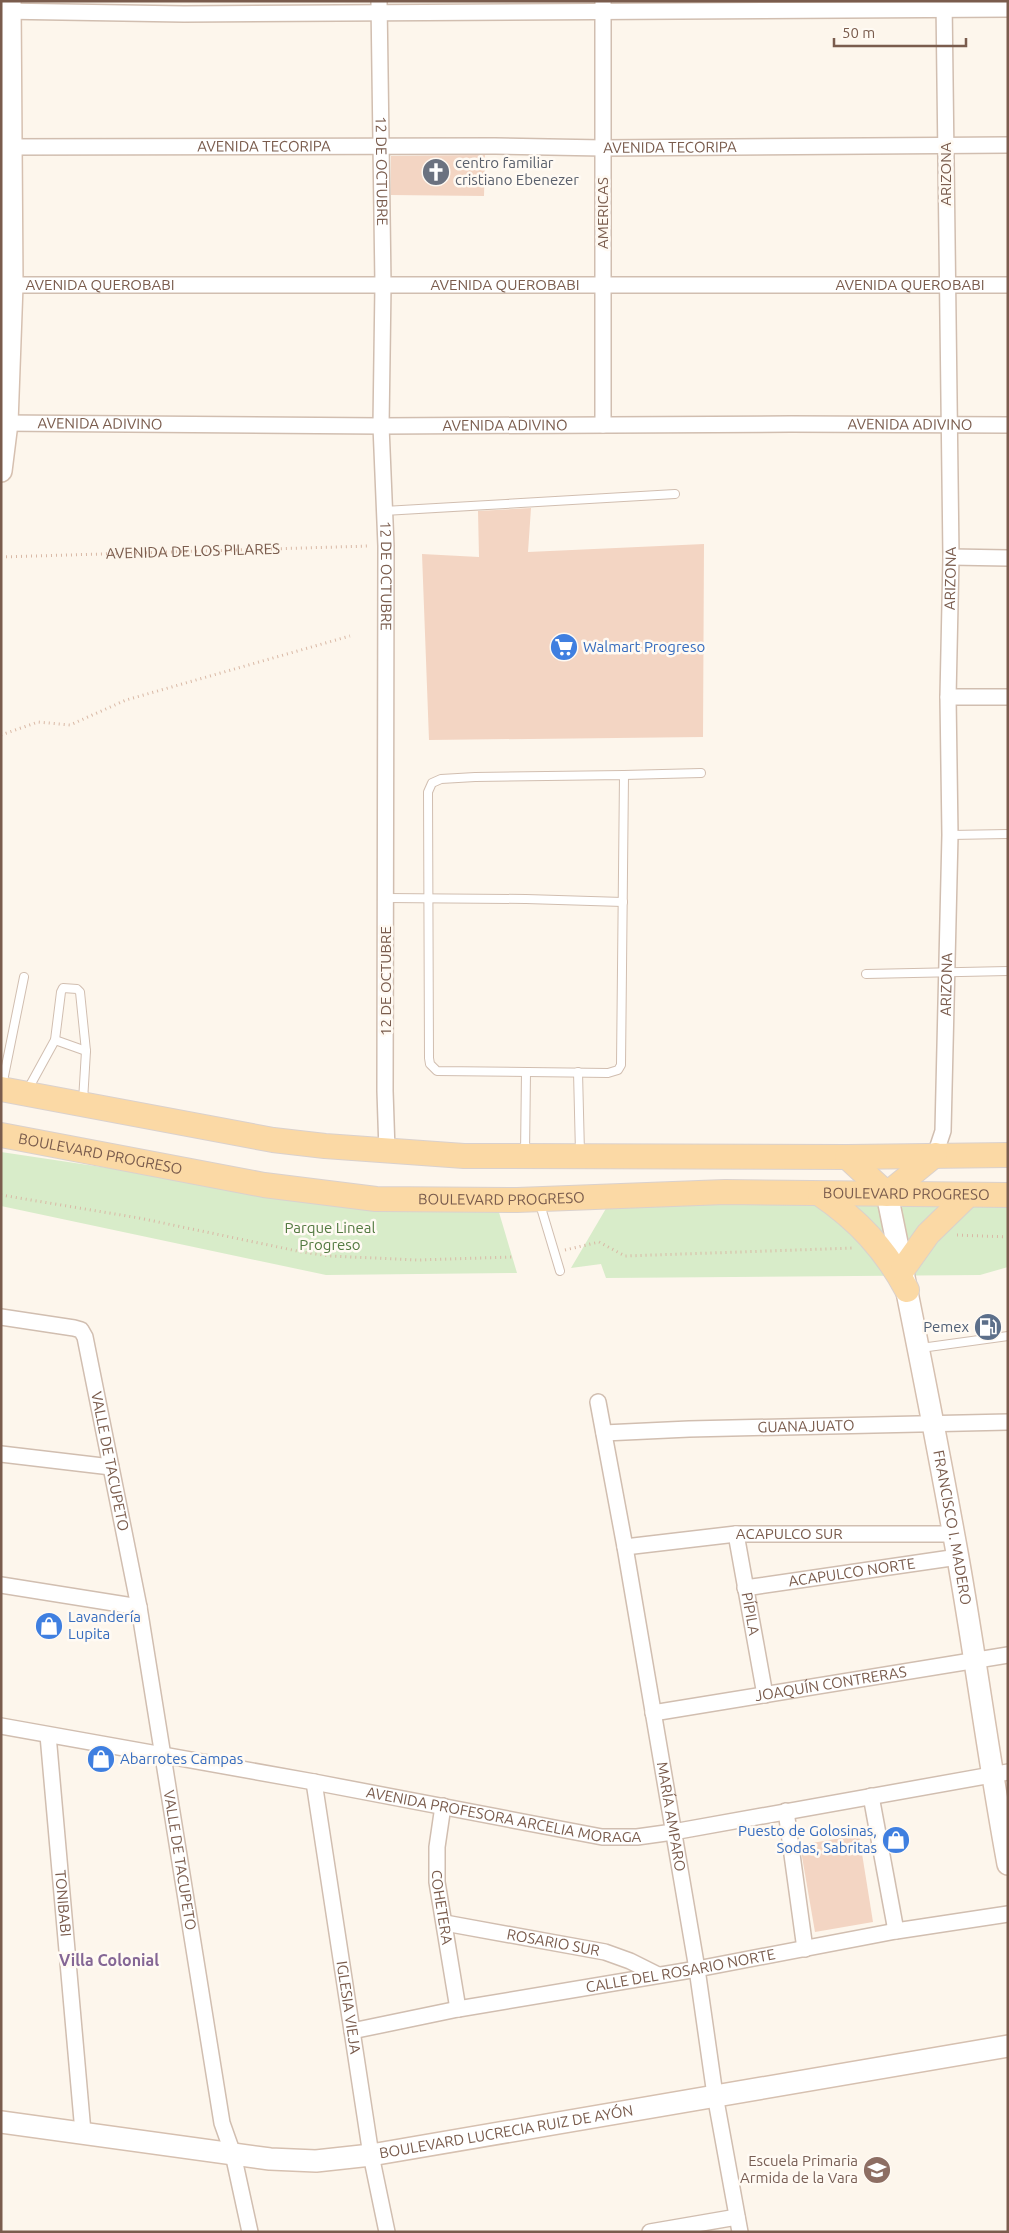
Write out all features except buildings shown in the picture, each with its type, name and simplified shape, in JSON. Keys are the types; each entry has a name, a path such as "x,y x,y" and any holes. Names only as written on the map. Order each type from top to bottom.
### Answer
{"main road":[{"path":"1,1089 82,1106 273,1140 387,1151 464,1156 847,1157 1008,1155"},
{"name":"BOULEVARD PROGRESO","path":"1,1135 264,1185 376,1198 425,1200 538,1199 683,1193 1008,1195"},
{"path":"847,1157 887,1194 935,1155"},
{"path":"820,1194 842,1209 868,1233 905,1279 928,1234 968,1195"}],"street":[{"path":"1,471 4,423 6,285 7,8 184,14 379,7 944,5 1008,8"},
{"name":"ARIZONA","path":"935,1155 943,1131 950,835 948,697 951,557 946,285 944,5"},
{"name":"AMERICAS","path":"603,6 603,425"},
{"name":"12 DE OCTUBRE","path":"379,7 383,285 381,426 386,546 385,1091 387,1151"},
{"name":"AVENIDA TECORIPA","path":"6,147 381,148 495,146 603,148 1008,145"},
{"name":"AVENIDA QUEROBABI","path":"6,285 1008,285"},
{"name":"AVENIDA ADIVINO","path":"4,423 381,426 1008,425"},
{"path":"951,557 1008,558"},
{"path":"948,697 1008,697"},
{"name":"FRANCISCO I. MADERO","path":"887,1194 934,1425 958,1557 974,1660 999,1773 1008,1864"},
{"name":"VALLE DE TACUPETO","path":"1,1316 81,1330 85,1337 139,1607 222,2123 232,2154 250,2232"},
{"name":"MARÍA AMPARO","path":"598,1402 625,1547 697,1969 715,2095 739,2224"},
{"name":"GUANAJUATO","path":"604,1433 808,1425 934,1425 1008,1422"},
{"path":"1,1454 110,1467"},
{"name":"ACAPULCO SUR","path":"625,1547 736,1534 953,1534"},
{"name":"PÍPILA","path":"736,1534 765,1695"},
{"name":"ACAPULCO NORTE","path":"746,1588 958,1557"},
{"path":"1,1585 139,1607"},
{"name":"JOAQUÍN CONTRERAS","path":"653,1713 1008,1655"},
{"name":"AVENIDA PROFESORA ARCELIA MORAGA","path":"1,1726 314,1782 602,1837 636,1837 673,1832 999,1773"},
{"name":"TONIBABI","path":"48,1735 83,2132"},
{"name":"IGLESIA VIEJA","path":"314,1782 371,2156 387,2232"},
{"path":"871,1796 896,1931"},
{"name":"COHETERA","path":"443,1806 437,1847 437,1882 458,2009"},
{"path":"786,1812 805,1950"},
{"name":"CALLE DEL ROSARIO NORTE","path":"352,2031 458,2009 805,1950 896,1931 1008,1914"},
{"name":"ROSARIO SUR","path":"445,1923 606,1952 658,1975"},
{"name":"BOULEVARD LUCRECIA RUIZ DE AYÓN","path":"1,2122 270,2159 316,2161 371,2156 715,2095 1008,2046"},
{"path":"650,2232 739,2224"}],"lane":[{"path":"384,511 675,494"},
{"path":"624,775 621,1065 618,1070 608,1073 437,1071 430,1064 428,792 432,783 441,779 475,777 701,773"},
{"path":"950,835 1008,834"},
{"path":"386,898 622,902"},
{"path":"866,974 946,974 1008,971"},
{"path":"1,1089 24,977"},
{"path":"25,1094 55,1040 61,992 64,988 77,988 80,992 86,1051 82,1106"},
{"path":"55,1040 86,1051"},
{"path":"525,1156 526,1072"},
{"path":"578,1072 580,1155"},
{"path":"538,1199 560,1271"},
{"path":"919,1348 1008,1336"}],"path":[{"name":"AVENIDA DE LOS PILARES","path":"1,557 386,546"},
{"path":"1,735 38,722 70,725 126,700 350,636"},
{"path":"1,1195 139,1218 302,1252 330,1256 418,1260 512,1257"},
{"path":"928,1234 1008,1237"},
{"path":"555,1252 599,1242 625,1256 864,1248"}],"green space":[{"name":"Parque Lineal Progreso","path":"1,1152 269,1192 498,1209 517,1273 326,1275 1,1206"},
{"path":"1008,1199 1008,1267 980,1275 606,1278 601,1264 571,1268 611,1200"}],"place":[{"name":"centro familiar cristiano Ebenezer","path":"436,172"},
{"name":"Walmart Progreso","path":"564,647"},
{"name":"Pemex","path":"988,1327"},
{"name":"Lavandería Lupita","path":"49,1626"},
{"name":"Abarrotes Campas","path":"101,1759"},
{"name":"Puesto de Golosinas, Sodas, Sabritas","path":"896,1840"},
{"name":"Escuela Primaria Armida de la Vara","path":"877,2170"}],"district":[{"name":"Villa Colonial","path":"109,1960"}]}
